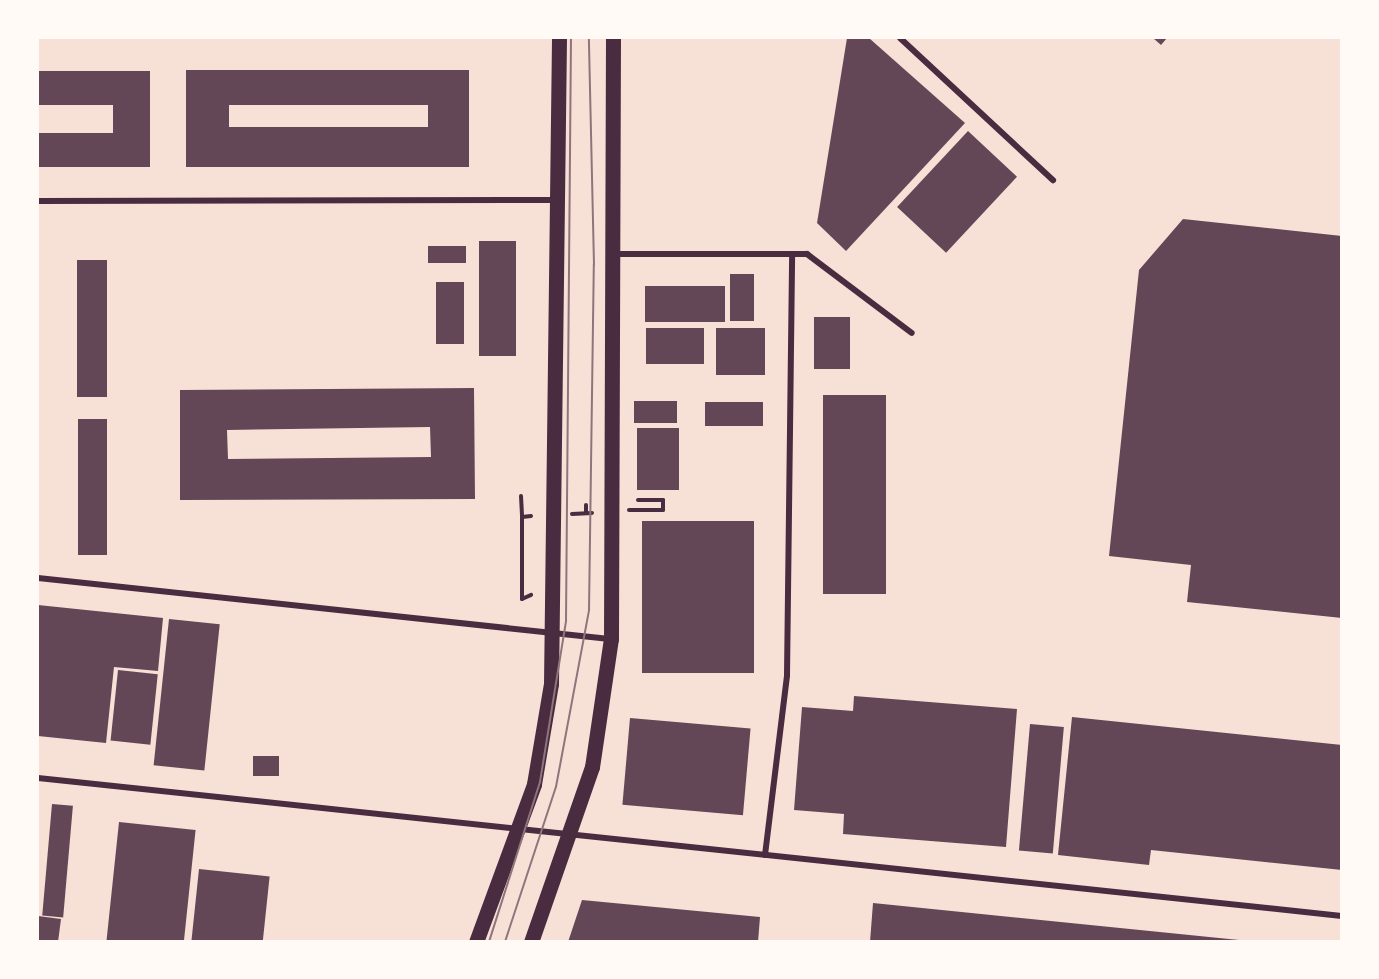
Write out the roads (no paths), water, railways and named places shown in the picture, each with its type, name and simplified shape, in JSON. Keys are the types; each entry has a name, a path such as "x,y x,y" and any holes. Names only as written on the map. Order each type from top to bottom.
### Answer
{"main road":[{"path":"476,942 518,830 545,733 555,632 559,38"},
{"path":"531,942 571,834 599,734 611,639 613,38"}],"street":[{"path":"900,38 1053,180"},
{"path":"38,201 558,200"},
{"path":"614,254 807,254 912,333"},
{"path":"765,855 787,675 792,254"},
{"path":"38,578 611,639"},
{"path":"38,778 1341,916"}],"tram line":[{"path":"489,942 540,782 566,621 571,38"},
{"path":"505,942 556,787 589,610 594,265 589,38"}]}
